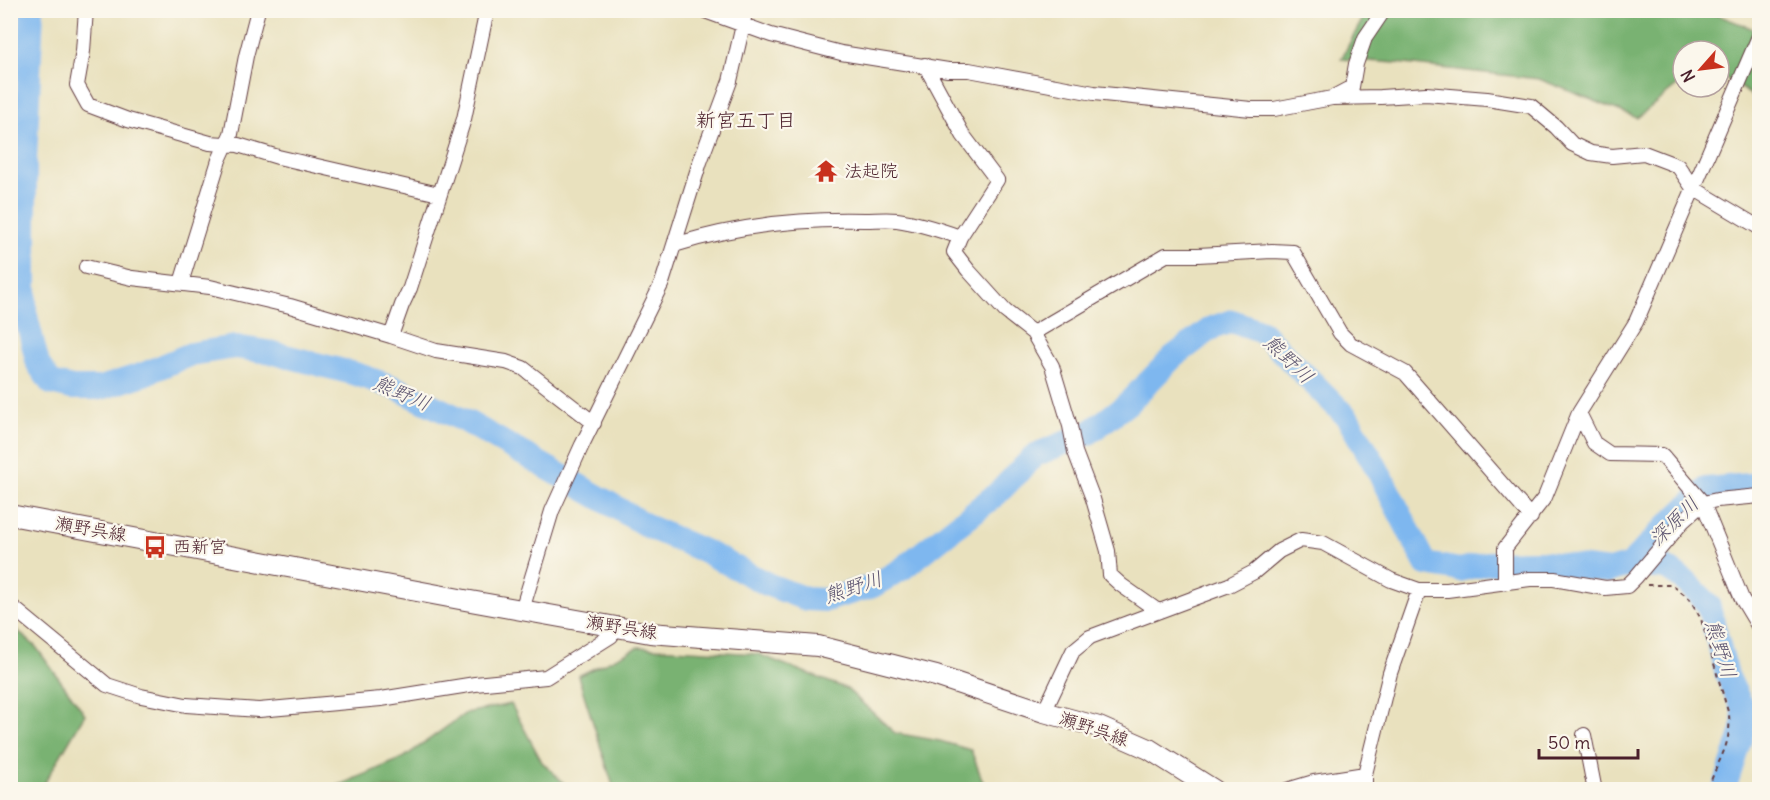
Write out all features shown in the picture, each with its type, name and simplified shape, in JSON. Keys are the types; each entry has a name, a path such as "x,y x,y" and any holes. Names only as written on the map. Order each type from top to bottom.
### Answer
{"main road":[{"name":"瀬野呉線","path":"10,515 650,633 818,646 936,676 1044,712 1099,727 1149,749 1215,789"}],"street":[{"path":"86,10 83,51 77,85 88,105 128,120 210,143 238,146 439,194"},
{"path":"181,283 219,160 231,134 246,56 258,10"},
{"path":"392,336 410,288 464,119 487,10"},
{"path":"702,10 744,18 771,35 822,49 948,70 969,70 1094,93 1251,109 1274,109 1332,98 1426,94 1487,99 1531,106 1572,144 1591,153 1612,156 1644,153 1678,166 1693,188 1760,228"},
{"path":"1332,98 1352,87 1356,64 1365,38 1384,10"},
{"path":"522,610 552,511 662,283 700,162 730,81 744,18"},
{"path":"1505,577 1505,548 1545,498 1579,413 1636,322 1760,34"},
{"path":"925,65 963,135 997,180 960,237 954,252 1005,311 1033,333 1052,366 1070,426 1075,452 1093,499 1108,551 1110,575 1158,611"},
{"path":"674,245 714,233 757,226 831,219 898,220 960,237"},
{"path":"1033,333 1166,255 1293,252 1340,333 1352,344 1405,373 1531,517"},
{"path":"86,267 132,278 210,287 290,306 436,351 506,362 523,368 594,423"},
{"path":"1579,413 1594,443 1610,454 1662,455 1703,503 1742,598 1760,629"},
{"path":"1044,712 1073,651 1090,637 1229,585 1254,572 1279,551 1301,540 1323,543 1391,580 1419,590 1447,590 1505,577 1554,579 1605,588 1632,581 1683,521 1703,503 1760,496"},
{"path":"1365,789 1365,774 1390,673 1419,590"},
{"path":"10,605 106,685 141,696 186,705 259,710 381,699 475,684 546,677 611,636 616,627"},
{"path":"1584,735 1594,786 1592,789"},
{"path":"1287,789 1365,774"}],"path":[{"path":"1632,581 1672,585 1690,599 1701,619 1729,715 1730,727 1725,750 1708,789"}],"green space":[{"path":"1367,11 1707,11 1759,31 1759,100 1731,82 1731,39 1671,39 1671,91 1637,118 1539,79 1341,59"},
{"path":"10,624 36,647 85,714 41,789 11,789"},
{"path":"638,647 758,654 847,689 895,733 940,741 971,750 984,789 614,789 578,676"},
{"path":"511,704 542,762 570,789 330,789 403,758 466,713"}],"waterway":[{"name":"熊野川","path":"32,10 25,162 25,312 38,364 51,383 72,388 101,388 144,374 191,354 235,347 274,353 356,374 396,388 469,423 649,527 706,552 769,585 806,599 826,600 873,586 902,569 998,493 1035,455 1089,433 1127,404 1173,357 1212,328 1232,321 1262,332 1347,417 1375,465 1426,564 1460,570 1487,563 1538,562 1609,571 1630,565 1666,568 1684,580 1708,604 1727,675 1744,711 1743,730 1724,790"},
{"name":"深原川","path":"1630,565 1706,489 1760,484"}],"place":[{"name":"法起院","path":"826,171"},
{"name":"西新宮","path":"155,547"}],"district":[{"name":"新宮五丁目","path":"746,120"}]}
